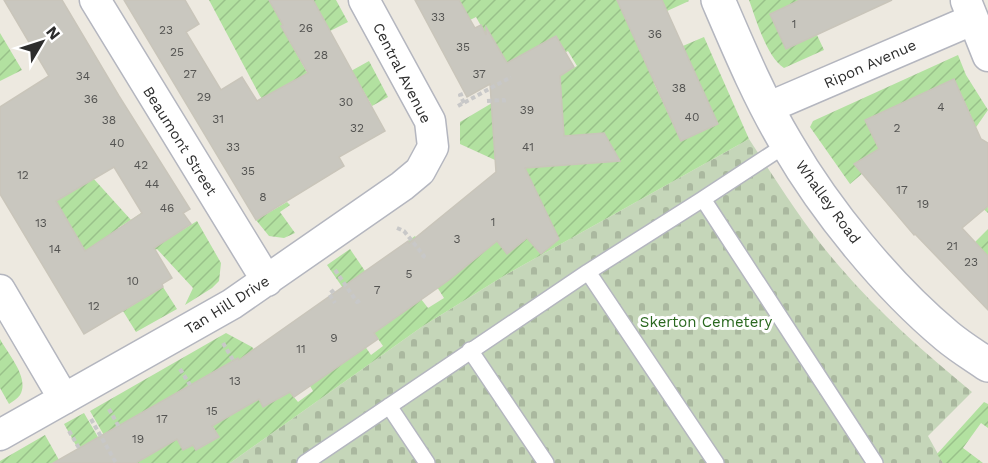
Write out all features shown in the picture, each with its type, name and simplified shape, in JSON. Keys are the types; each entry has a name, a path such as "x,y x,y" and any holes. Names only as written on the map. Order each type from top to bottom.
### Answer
{"street":[{"name":"Beaumont Street","path":"95,0 267,281"},
{"name":"Central Avenue","path":"364,0 430,121 433,147"},
{"name":"Whalley Road","path":"718,0 767,108 824,201 870,258 907,298 947,336 988,365"},
{"name":"Ripon Avenue","path":"767,108 969,10"},
{"path":"969,10 988,56"},
{"name":"Tan Hill Drive","path":"0,435 72,412 267,281 402,186 420,171 433,147"},
{"path":"0,290 72,412"}],"lane":[{"path":"306,463 470,350 787,144"},
{"path":"703,199 875,463"},
{"path":"588,272 716,463"},
{"path":"470,350 546,463"},
{"path":"389,406 427,463"}],"path":[{"path":"456,108 511,77"},
{"path":"465,93 460,95 465,103"},
{"path":"487,101 504,100 504,103"},
{"path":"397,228 404,231 424,256 421,259"},
{"path":"341,279 357,302 362,299"},
{"path":"334,290 327,296 335,303"},
{"path":"228,350 234,360"},
{"path":"185,378 190,385"},
{"path":"105,402 118,427"},
{"path":"72,412 79,448"},
{"path":"72,412 116,463"}],"green space":[{"path":"209,0 336,0 348,22 330,31 316,6 281,26 317,90 369,61 388,97 372,106 357,80 274,114 260,96"},
{"path":"459,0 617,0 645,62 704,37 749,139 507,274 423,326 230,463 136,463 177,439 183,450 193,445 196,450 219,437 212,425 259,399 263,406 260,396 238,358 185,388 205,423 195,425 120,463 90,411 226,333 252,347 298,402 313,391 306,379 351,326 371,355 383,346 327,265 350,249 365,271 421,299 428,308 444,298 408,241 415,236 448,280 497,241 507,254 525,240 495,182 496,170 564,165 561,134 550,81 577,66 568,51 516,79 504,58 493,64 491,44 476,17 470,20","holes":["691,66 718,124 681,141 654,83"]},
{"path":"662,0 688,0 689,1 667,11"},
{"path":"749,0 800,0 770,14 786,48 817,35 824,50 784,68 767,47"},
{"path":"0,33 22,70 0,81"},
{"path":"958,55 966,75 988,110 972,133 986,142 988,213 981,207 877,161 850,184 810,127 813,121","holes":["954,79 971,116 882,155 865,120"]},
{"path":"492,103 495,160 460,144 460,122"},
{"name":"Skerton Cemetery","path":"749,139 803,220 839,266 903,332 972,392 928,436 943,463 230,463 423,326 507,274"},
{"path":"93,178 131,220 147,209 166,240 197,221 221,263 219,281 185,305 193,288 157,249 105,279 85,260 55,200","holes":["131,220 140,229 124,238 118,228"]},
{"path":"287,202 290,205 280,212 295,233 284,238 269,236 256,220"},
{"path":"988,229 988,256 975,242"},
{"path":"163,287 177,309 136,332 123,311"},
{"path":"0,339 17,366 22,381 20,395 9,404 0,388"},
{"path":"984,402 988,404 988,428 981,423 963,448 983,463 943,463 937,454"},
{"path":"84,413 113,463 83,446 78,449 64,424"},
{"path":"45,435 59,460 53,463 0,463 0,461"}],"building":[{"path":"4,0 62,0 190,209 183,213 191,224 154,248 172,278 162,284 163,287 84,334 0,194 0,107 49,76","holes":["114,167 142,213 85,251 56,201"]},
{"path":"124,0 185,0 199,24 186,32 221,90 242,77 257,101 308,73 269,0 313,0 385,131 339,157 344,166 256,220"},
{"path":"415,0 459,0 475,28 481,25 486,35 486,27 507,63 556,36 574,67 560,76 564,136 604,133 620,161 525,168 559,239 541,254 527,238 507,254 497,241 449,280 374,333 378,339 294,397 290,392 263,407 259,399 212,426 219,437 196,450 193,445 183,450 177,439 136,463 53,463 238,358 239,360 408,241 409,243 496,172 490,84 467,97"},
{"path":"617,0 662,0 718,124 681,141"},
{"path":"800,0 892,0 786,49 770,14"},
{"path":"954,79 981,139 988,143 988,206 962,228 988,256 988,310 914,235 854,164 879,149 865,120"}]}
